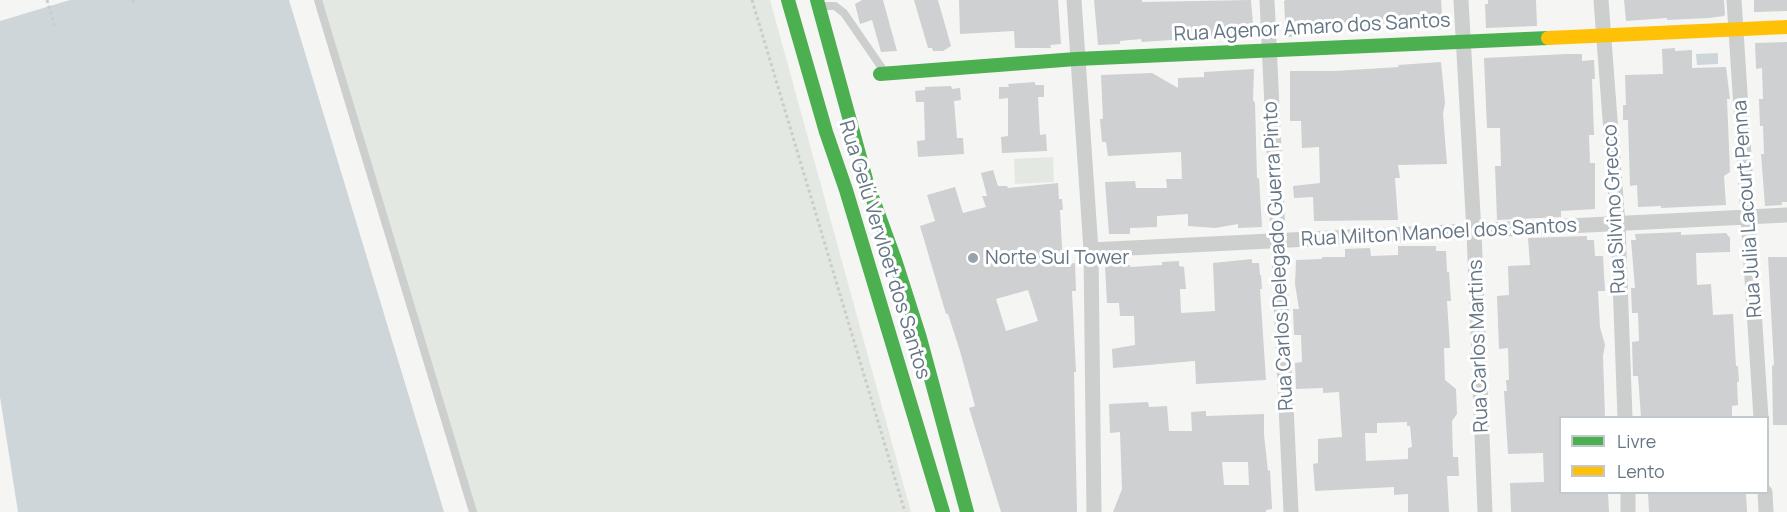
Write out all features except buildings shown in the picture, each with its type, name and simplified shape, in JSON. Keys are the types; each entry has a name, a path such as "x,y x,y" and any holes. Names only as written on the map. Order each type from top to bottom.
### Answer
{"main road":[{"name":"Rua Gelú Vervloet dos Santos","path":"788,0 826,132 846,190 943,512"},
{"name":"Rua Gelú Vervloet dos Santos","path":"818,3 867,183 920,338 967,512"},
{"name":"Rua Agenor Amaro dos Santos","path":"883,74 1077,59 1787,27"}],"street":[{"path":"1074,0 1091,250 1094,512"},
{"name":"Rua Carlos Delegado Guerra Pinto","path":"1267,0 1290,512"},
{"name":"Rua Carlos Martins","path":"1461,0 1474,232 1485,512"},
{"name":"Rua Silvino Grecco","path":"1601,0 1618,225 1625,416"},
{"name":"Rua Julia Lacourt Penna","path":"1734,0 1761,416"},
{"name":"Rua Milton Manoel dos Santos","path":"1091,250 1787,215"},
{"path":"1628,494 1628,512"},
{"path":"1765,494 1766,512"}],"lane":[{"path":"318,0 473,512"},
{"path":"818,3 835,6 844,13 883,74"}],"path":[{"path":"752,0 905,512"},
{"path":"48,1 55,28"}],"shaded area":[{"path":"70,0 289,0 444,512 18,512 0,397 0,21"},
{"path":"317,0 770,0 911,512 475,512"},
{"path":"1718,53 1718,64 1697,65 1696,54"},
{"path":"1053,157 1054,182 1015,184 1014,159"}],"traffic: fast":[{"path":"788,0 826,132 846,190 943,512"},
{"path":"817,0 867,183 920,338 967,512"},
{"path":"880,74 1076,59 1548,38"}],"traffic: slow":[{"path":"1548,38 1787,27"}],"place":[{"name":"Norte Sul Tower","path":"973,258"}]}
